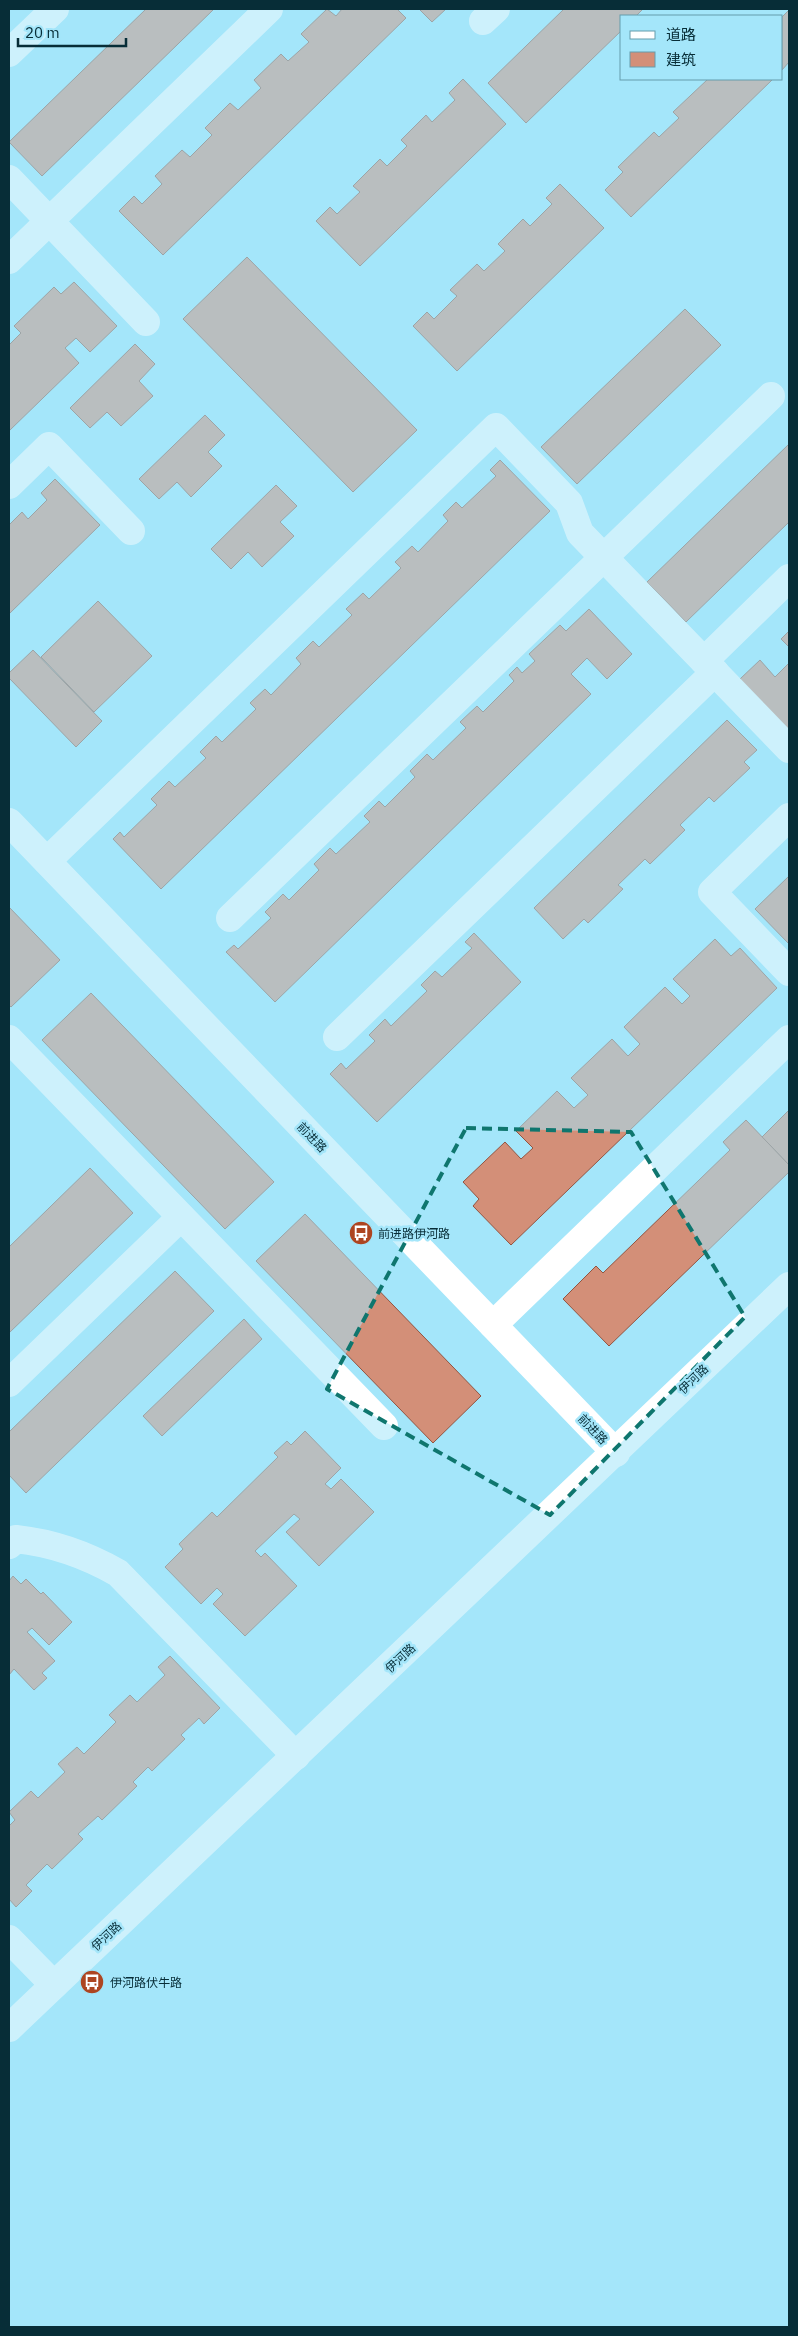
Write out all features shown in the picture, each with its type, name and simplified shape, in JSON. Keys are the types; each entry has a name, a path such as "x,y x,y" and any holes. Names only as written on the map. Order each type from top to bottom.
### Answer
{"street":[{"path":"9,53 55,9"},
{"path":"9,260 268,9"},
{"path":"9,179 146,322"},
{"path":"230,918 771,396"},
{"path":"47,862 496,427 569,503 580,533 789,749"},
{"path":"9,485 49,446 131,531"},
{"path":"337,1037 709,666 789,578"},
{"path":"789,817 712,892 789,972"},
{"name":"前进路","path":"9,822 616,1453"},
{"path":"9,1039 384,1426"},
{"path":"493,1325 789,1039"},
{"path":"9,1383 181,1217"},
{"name":"伊河路","path":"9,2028 616,1453 789,1286"},
{"path":"9,1545 16,1538 48,1543 92,1557 118,1572 296,1756"},
{"path":"9,1938 54,1985"}],"highlighted area":[{"path":"466,1128 631,1132 745,1317 550,1515 327,1389"}],"building":[{"path":"146,9 214,9 42,176 9,142"},
{"path":"327,9 336,16 342,9 397,9 406,18 163,255 119,211 134,196 142,204 162,184 155,176 182,150 190,157 212,135 205,128 230,103 238,110 261,88 254,80 281,54 288,61 309,42 301,34"},
{"path":"419,9 446,9 432,22"},
{"path":"564,9 643,9 637,15 620,15 620,32 526,123 488,83"},
{"path":"789,10 789,62 783,69 783,16"},
{"path":"463,79 506,124 360,266 316,221 330,207 337,214 360,192 353,186 380,159 387,166 407,146 401,140 426,115 432,122 455,100 449,93"},
{"path":"707,80 772,80 631,217 605,190 623,172 618,167 654,132 659,137 679,118 673,112"},
{"path":"560,184 604,228 457,371 413,326 427,312 434,319 457,296 450,290 477,264 484,271 505,251 498,244 523,219 530,226 552,204 546,198"},
{"path":"247,257 417,430 353,492 183,319"},
{"path":"74,282 117,326 90,352 76,338 65,348 79,363 9,431 9,345 21,333 14,326 54,287 61,294"},
{"path":"685,309 721,345 577,484 541,447"},
{"path":"135,344 155,364 139,381 153,396 121,426 107,412 90,428 70,408"},
{"path":"205,415 225,435 208,452 222,466 191,497 177,482 159,499 139,479"},
{"path":"789,444 789,522 686,622 647,582"},
{"path":"500,460 550,511 161,889 113,839 120,832 124,837 157,805 151,799 169,781 175,787 206,758 200,752 216,736 222,742 256,709 250,703 265,689 271,695 301,664 296,658 313,641 319,647 352,615 346,609 363,593 369,599 401,568 395,562 412,546 418,552 448,521 443,515 456,502 462,508 496,476 490,470"},
{"path":"55,479 100,525 9,614 9,525 22,512 28,519 47,500 41,493"},
{"path":"276,485 297,506 280,522 294,536 262,567 248,552 231,569 211,549"},
{"path":"98,601 152,656 94,712 41,657"},
{"path":"589,609 632,654 607,679 587,658 571,674 591,694 275,1002 226,952 234,945 238,949 271,918 265,912 283,894 289,900 319,870 314,864 330,848 336,854 370,822 364,816 379,801 385,807 415,777 410,771 427,754 433,760 466,728 460,722 477,706 483,712 514,681 509,675 517,667 522,673 535,661 529,654 560,625 566,631"},
{"path":"789,631 789,647 781,639"},
{"path":"33,650 102,721 76,747 9,678 9,673"},
{"path":"760,660 775,677 789,663 789,730 740,679"},
{"path":"727,720 757,750 744,762 750,768 714,802 709,797 680,825 685,830 650,864 645,859 618,885 623,889 588,923 584,919 563,939 534,908"},
{"path":"789,876 789,944 755,909"},
{"path":"9,907 60,960 11,1007 9,1005"},
{"path":"474,933 521,982 377,1122 330,1074 341,1063 346,1069 375,1041 369,1035 385,1019 391,1026 427,991 421,985 435,971 442,977 472,948 465,942"},
{"path":"715,939 731,956 740,948 777,988 511,1245 473,1206 479,1199 463,1182 505,1142 521,1159 533,1148 516,1131 557,1091 574,1108 588,1095 571,1078 612,1039 628,1056 640,1044 624,1027 665,987 682,1004 690,996 673,979"},
{"path":"91,993 274,1182 225,1229 42,1040"},
{"path":"789,1110 789,1165 762,1137"},
{"path":"746,1120 789,1165 789,1172 609,1346 563,1299 596,1266 603,1273 730,1150 723,1142"},
{"path":"90,1168 133,1213 9,1333 9,1247"},
{"path":"305,1214 481,1396 433,1443 256,1261"},
{"path":"175,1271 214,1311 26,1493 9,1475 9,1432"},
{"path":"244,1319 262,1339 162,1436 143,1416"},
{"path":"305,1431 341,1468 325,1484 331,1489 341,1479 374,1512 319,1566 286,1532 300,1519 294,1514 255,1551 261,1557 265,1553 297,1586 245,1636 213,1604 223,1594 217,1588 201,1604 165,1567 183,1549 179,1544 212,1512 217,1517 278,1457 274,1453 287,1441 291,1445"},
{"path":"13,1576 21,1584 26,1579 41,1594 43,1592 72,1622 49,1645 32,1628 27,1632 55,1661 42,1673 47,1678 34,1690 14,1669 9,1675 9,1581"},
{"path":"170,1656 220,1708 204,1724 199,1718 181,1735 185,1739 152,1771 148,1767 133,1782 137,1786 102,1820 98,1816 78,1834 83,1839 52,1869 47,1864 26,1885 32,1891 16,1907 9,1899 9,1826 15,1820 9,1812 31,1791 38,1798 65,1772 58,1764 77,1747 84,1754 116,1722 109,1715 130,1695 137,1702 165,1675 158,1667"}],"place":[{"name":"前进路伊河路","path":"361,1233"},
{"name":"伊河路伏牛路","path":"92,1982"}]}
